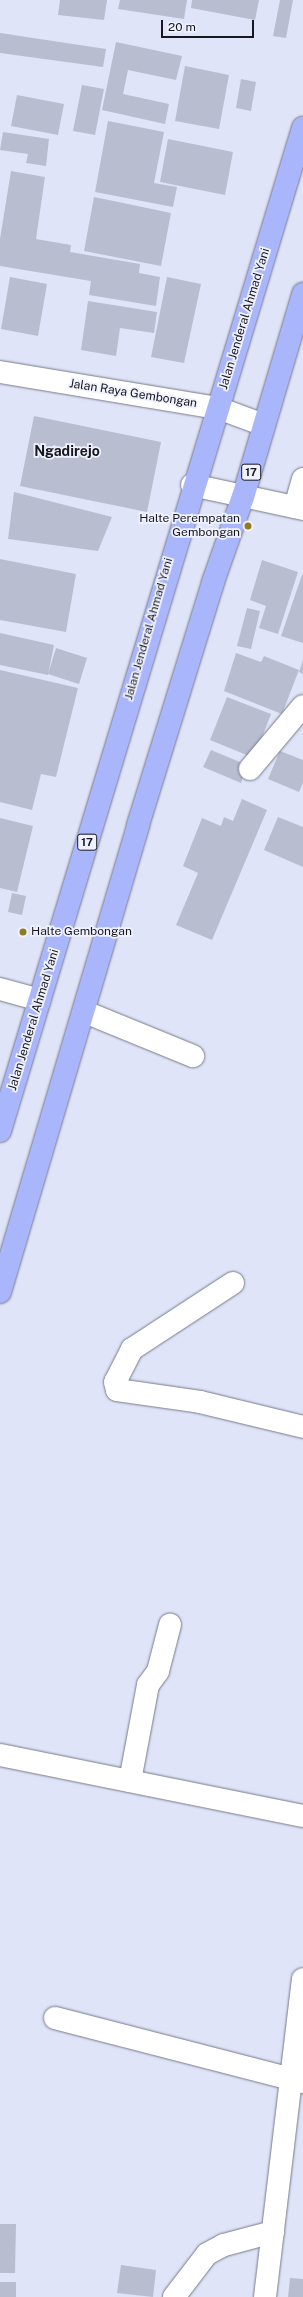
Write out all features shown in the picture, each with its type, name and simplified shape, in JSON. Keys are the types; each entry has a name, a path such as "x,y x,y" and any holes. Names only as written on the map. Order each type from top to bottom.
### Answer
{"highway":[{"name":"Jalan Jenderal Ahmad Yani","path":"0,1131 192,485 218,408 303,128"},
{"name":"17","path":"0,1292 85,1012 147,795 213,582 244,497 303,294"}],"street":[{"name":"Jalan Raya Gembongan","path":"0,372 218,408 264,425"},
{"path":"192,485 299,508 303,479"},
{"path":"250,769 303,706"},
{"path":"0,989 40,1000"},
{"path":"85,1012 193,1056"},
{"path":"233,1283 132,1349 115,1382 117,1390 200,1402 303,1427"},
{"path":"130,1781 148,1685 158,1671 170,1625"},
{"path":"0,1755 303,1816"},
{"path":"265,2297 272,2232 296,2080 303,1979"},
{"path":"55,2018 296,2080"},
{"path":"174,2297 207,2254 224,2245 272,2232"}],"building":[{"path":"60,0 107,0 104,20 58,15"},
{"path":"120,0 187,0 184,19 118,9"},
{"path":"192,0 259,0 255,20 191,8"},
{"path":"280,0 293,0 286,38 273,36"},
{"path":"0,33 106,49 103,67 0,53"},
{"path":"116,42 182,56 176,80 128,70 123,94 169,104 165,124 102,110"},
{"path":"185,66 229,75 219,129 175,121"},
{"path":"241,79 256,82 251,111 236,108"},
{"path":"82,85 104,89 95,135 73,131"},
{"path":"17,95 64,104 58,135 11,126"},
{"path":"108,121 164,132 154,183 177,187 173,207 95,192"},
{"path":"3,132 49,139 46,166 26,163 28,154 0,150"},
{"path":"168,139 233,152 225,195 160,182"},
{"path":"11,171 45,177 36,239 71,245 70,252 140,264 139,273 160,277 156,306 89,295 91,281 0,266 0,239"},
{"path":"94,197 171,213 161,266 84,251"},
{"path":"10,277 47,284 38,336 1,329"},
{"path":"167,277 201,284 184,363 151,357"},
{"path":"88,301 157,312 154,333 120,328 116,356 81,350"},
{"path":"34,416 161,442 147,512 20,486"},
{"path":"14,492 112,517 98,551 8,539"},
{"path":"0,559 76,574 66,632 0,620"},
{"path":"262,560 298,572 278,634 259,628 266,606 250,600"},
{"path":"303,575 303,643 281,636"},
{"path":"247,608 260,611 251,649 237,646"},
{"path":"0,633 54,645 48,675 0,665"},
{"path":"56,648 87,658 79,684 48,674"},
{"path":"236,653 261,662 264,656 299,670 282,714 224,691"},
{"path":"303,660 303,674 299,672"},
{"path":"0,670 78,688 56,777 41,774 32,810 0,802"},
{"path":"227,697 271,714 254,758 210,740"},
{"path":"211,750 247,765 241,783 203,767"},
{"path":"280,751 303,760 303,783 299,792 268,779"},
{"path":"242,799 267,810 212,940 176,925 198,873 183,866 202,818 221,826 224,817 233,821"},
{"path":"278,817 303,827 303,867 264,850"},
{"path":"0,818 33,826 17,892 0,888"},
{"path":"12,893 26,896 22,915 8,912"},
{"path":"0,2224 16,2224 15,2273 0,2273"},
{"path":"121,2265 156,2270 153,2297 117,2293"},
{"path":"290,2278 303,2279 303,2297 288,2297"},
{"path":"0,2282 16,2282 16,2297 0,2297"}],"place":[{"name":"Halte Perempatan Gembongan","path":"248,526"},
{"name":"Halte Gembongan","path":"23,932"}],"district":[{"name":"Ngadirejo","path":"67,451"}]}
